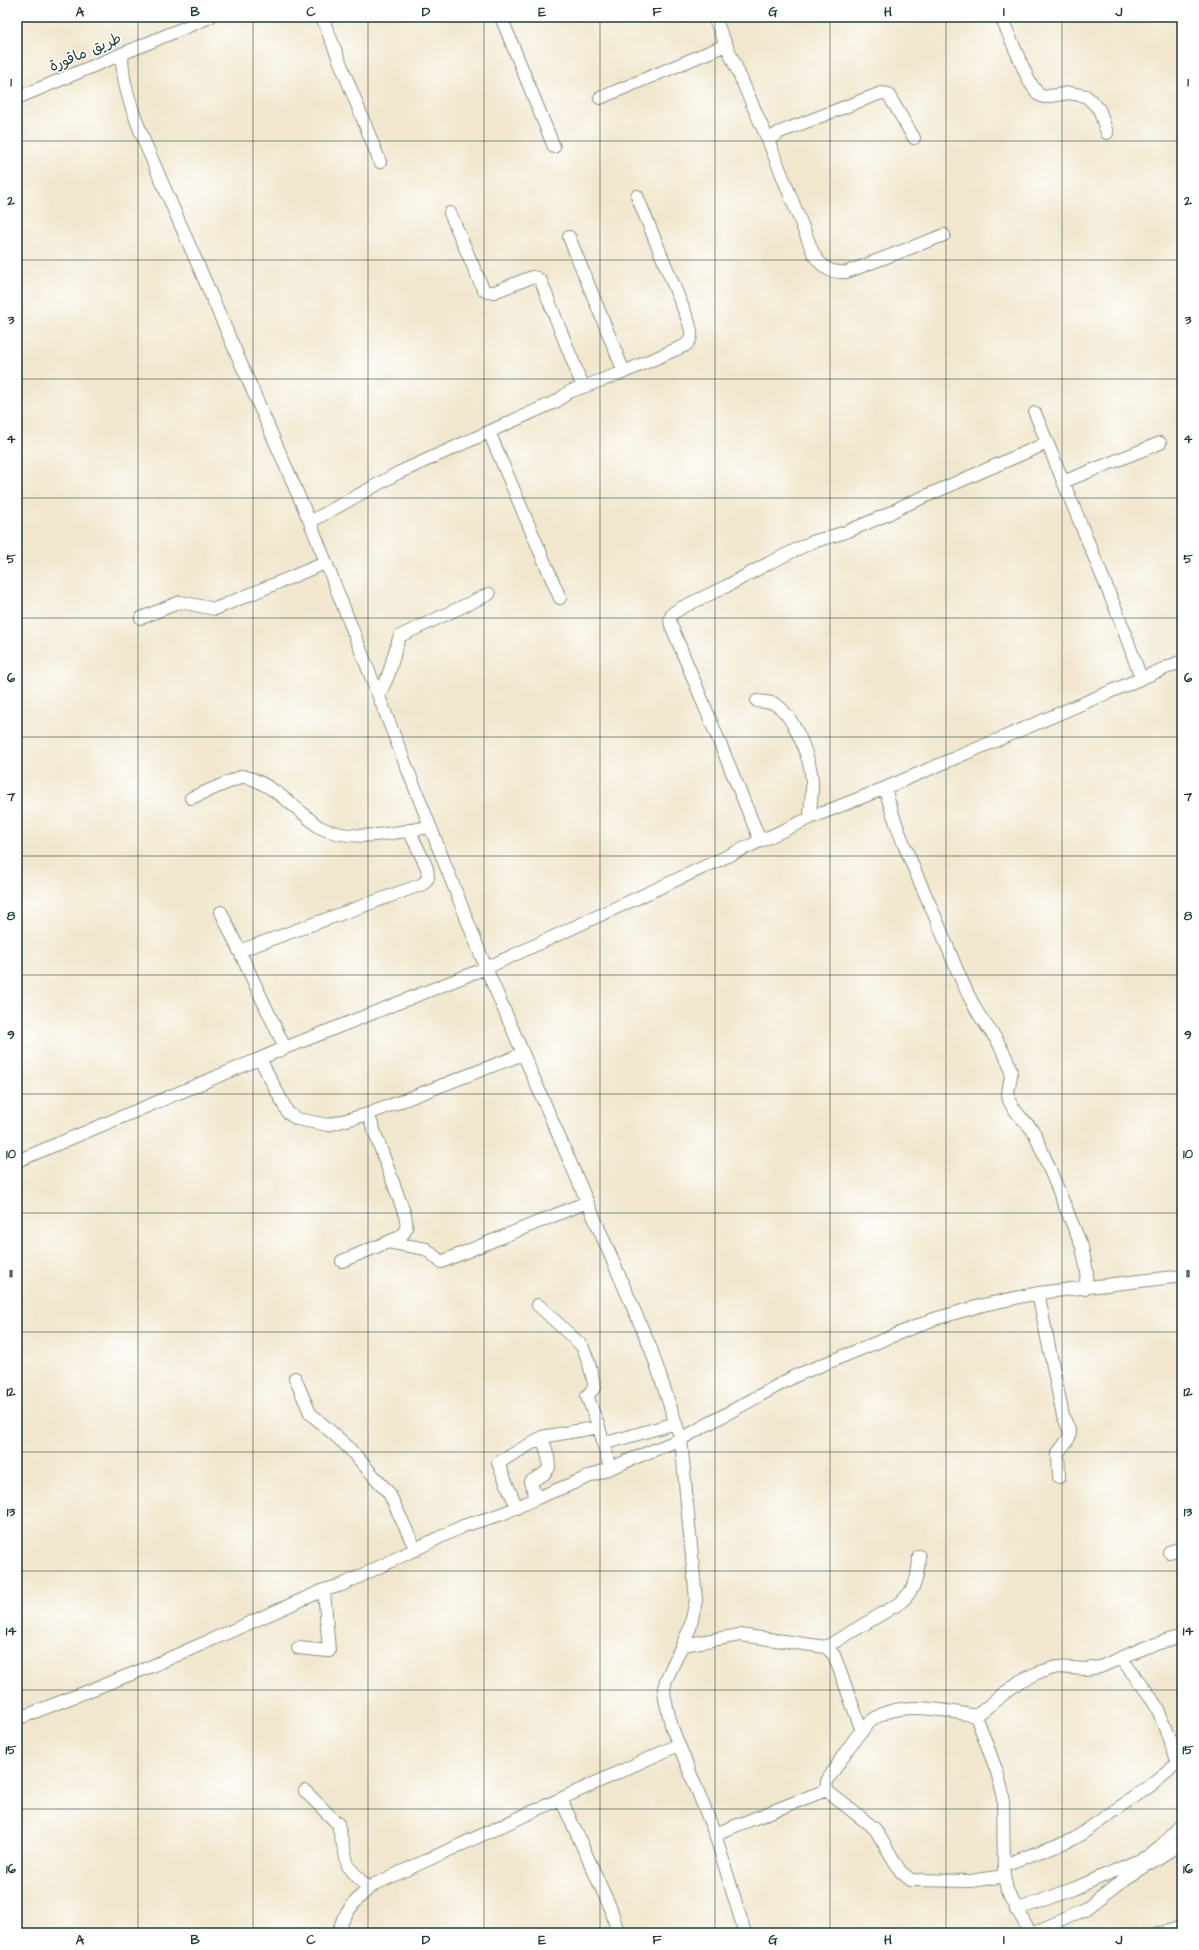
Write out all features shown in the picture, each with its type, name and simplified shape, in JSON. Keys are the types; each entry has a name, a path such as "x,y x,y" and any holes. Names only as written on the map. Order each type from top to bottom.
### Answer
{"street":[{"name":"طريق ماقورة","path":"17,98 210,17"},
{"path":"322,17 380,162"},
{"path":"501,17 554,147"},
{"path":"714,17 768,140 814,255 821,265 835,273 847,272 944,235"},
{"path":"1001,17 1029,81 1040,95 1044,97 1069,93 1086,96 1099,109 1107,133"},
{"path":"600,98 726,44"},
{"path":"122,54 123,79 126,93 144,141 310,522 428,827 486,968 651,1349 676,1423 681,1439 696,1600 690,1628 671,1668 664,1689 668,1714 678,1745 715,1834 744,1933"},
{"path":"768,140 780,132 881,93 888,94 914,138"},
{"path":"310,522 398,473 557,401 569,392 624,372 686,344 691,340 692,333 688,320 637,196"},
{"path":"450,213 483,289 486,292 494,292 532,277 541,281 583,387"},
{"path":"570,237 624,372"},
{"path":"1035,412 1119,617 1141,678"},
{"path":"489,432 560,598"},
{"path":"760,840 671,625 670,618 673,613 682,607 727,586 812,542 846,532 1047,443"},
{"path":"1063,482 1160,443"},
{"path":"141,618 180,602 215,610 325,563"},
{"path":"378,695 387,684 393,654 400,636 489,594"},
{"path":"17,1161 285,1048 486,968 810,818 885,788 1141,678 1182,662"},
{"path":"757,701 774,704 792,723 800,739 811,775 812,786 810,818"},
{"path":"191,798 243,776 252,778 268,786 319,827 328,832 353,836 428,827"},
{"path":"885,788 892,813 907,852 966,991 978,1014 999,1044 1010,1066 1012,1075 1008,1084 1009,1099 1012,1106 1035,1134 1067,1211 1085,1259 1087,1272 1085,1288"},
{"path":"239,951 423,884 428,878 427,868 409,830"},
{"path":"221,912 285,1048"},
{"path":"260,1059 288,1113 297,1119 328,1125 368,1114 523,1054"},
{"path":"342,1261 400,1237 408,1226 368,1114"},
{"path":"388,1242 426,1249 441,1262 588,1202"},
{"path":"17,1719 152,1666 324,1590 342,1585 463,1526 517,1508 537,1498 681,1439 795,1376 928,1321 983,1305 1038,1293 1182,1276"},
{"path":"1038,1293 1063,1416 1070,1434 1068,1442 1058,1453 1058,1477"},
{"path":"538,1306 582,1346 588,1360 595,1387 587,1396 599,1428 610,1468"},
{"path":"295,1378 310,1413 346,1446 390,1493 416,1550"},
{"path":"603,1444 676,1423"},
{"path":"517,1508 498,1463 542,1437 599,1428"},
{"path":"537,1498 530,1482 544,1474 549,1468 548,1456 542,1437"},
{"path":"1169,1552 1182,1548"},
{"path":"826,1647 900,1603 910,1594 916,1582 919,1556"},
{"path":"298,1648 329,1651 324,1590"},
{"path":"683,1645 740,1635 826,1647 834,1655 862,1731"},
{"path":"826,1790 827,1781 868,1723 885,1712 894,1709 920,1708 976,1716 1020,1681 1037,1673 1057,1667 1094,1668 1182,1636"},
{"path":"826,1790 875,1829 901,1872 911,1880 971,1881 1004,1870 1074,1839 1150,1786 1180,1762 1159,1712 1150,1696 1121,1658"},
{"path":"976,1716 1003,1794 1004,1870 1007,1890 1016,1910 1030,1933"},
{"path":"338,1933 340,1924 348,1909 361,1894 368,1889 400,1872 678,1745"},
{"path":"715,1834 826,1790"},
{"path":"305,1791 338,1824 348,1866 368,1889"},
{"path":"561,1799 611,1909 618,1933"},
{"path":"1016,1910 1073,1889 1151,1855 1182,1824"},
{"path":"1034,1933 1086,1909 1122,1881 1182,1843"},
{"path":"1158,1933 1182,1926"}]}
